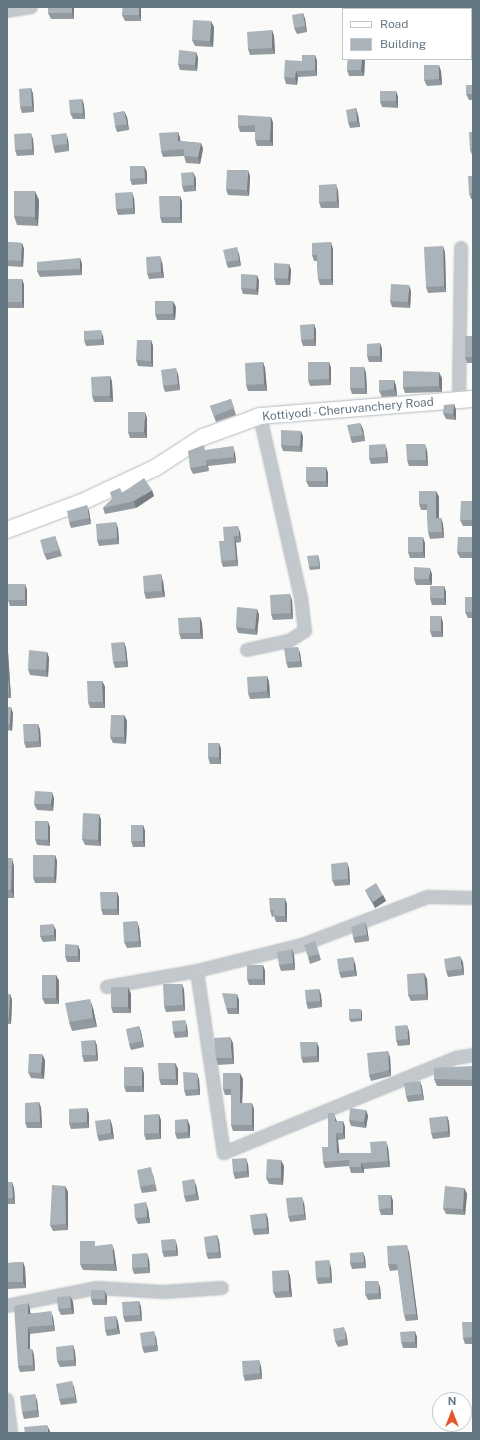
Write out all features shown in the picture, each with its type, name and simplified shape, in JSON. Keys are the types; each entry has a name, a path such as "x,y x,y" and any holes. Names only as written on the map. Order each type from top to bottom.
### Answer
{"main road":[{"name":"Kottiyodi - Cheruvanchery Road","path":"7,530 82,502 155,468 203,437 260,416 466,399"}],"street":[{"path":"7,11 31,7"},
{"path":"461,248 466,399"},
{"path":"247,650 289,640 305,631 301,598 260,416"},
{"path":"108,987 197,971 302,945 428,897 473,898"},
{"path":"197,971 224,1152 456,1058 473,1055"},
{"path":"7,1306 97,1288 164,1292 222,1288"},
{"path":"7,1400 11,1433"}],"building":[{"path":"48,7 72,7 72,13 48,13"},
{"path":"123,7 139,7 139,15 122,15"},
{"path":"303,13 305,26 294,28 292,15"},
{"path":"193,20 211,21 210,41 192,40"},
{"path":"272,30 272,48 248,49 247,32"},
{"path":"179,50 196,52 195,65 178,64"},
{"path":"302,55 315,55 315,70 296,71 295,78 284,77 285,60 302,61"},
{"path":"348,60 362,60 361,70 347,70"},
{"path":"424,65 439,65 439,79 424,80"},
{"path":"466,85 473,85 473,94 466,94"},
{"path":"31,88 32,106 20,107 19,89"},
{"path":"380,91 396,91 396,101 380,101"},
{"path":"82,99 83,113 70,113 69,100"},
{"path":"356,108 357,121 348,122 346,110"},
{"path":"124,111 127,124 115,126 113,113"},
{"path":"238,115 271,117 270,140 255,140 255,125 238,126"},
{"path":"178,132 178,141 201,143 198,157 184,156 184,149 161,151 159,133"},
{"path":"469,132 473,132 473,149 470,149"},
{"path":"31,133 32,149 15,150 14,134"},
{"path":"66,133 67,144 53,146 51,135"},
{"path":"130,166 144,166 145,178 130,179"},
{"path":"227,170 248,170 247,190 226,189"},
{"path":"193,172 194,185 182,186 181,173"},
{"path":"468,176 473,176 473,193 469,193"},
{"path":"336,184 337,201 319,202 319,185"},
{"path":"14,191 35,191 35,217 14,216"},
{"path":"132,192 133,208 116,209 115,193"},
{"path":"159,196 180,196 180,217 160,217"},
{"path":"7,242 22,243 21,261 7,260"},
{"path":"331,242 331,279 318,279 317,255 312,255 312,243"},
{"path":"443,246 444,286 426,287 424,247"},
{"path":"237,247 239,260 226,262 223,250"},
{"path":"160,256 161,272 147,273 146,257"},
{"path":"80,258 80,269 37,271 37,262"},
{"path":"274,263 289,264 288,279 274,278"},
{"path":"241,274 257,275 256,289 241,288"},
{"path":"7,279 22,279 22,302 7,302"},
{"path":"391,284 409,285 408,302 390,301"},
{"path":"155,301 173,301 173,314 155,314"},
{"path":"314,324 314,339 301,340 300,325"},
{"path":"101,330 102,339 84,340 84,331"},
{"path":"465,336 473,336 473,357 465,357"},
{"path":"137,340 151,340 151,361 136,360"},
{"path":"380,343 380,356 367,356 367,344"},
{"path":"263,362 264,384 246,385 245,363"},
{"path":"308,362 329,362 329,379 308,380"},
{"path":"350,367 364,367 365,388 350,388"},
{"path":"176,368 178,384 163,386 161,370"},
{"path":"403,371 439,372 439,386 403,387"},
{"path":"110,376 110,396 92,396 91,377"},
{"path":"379,380 394,380 394,389 379,391"},
{"path":"231,399 234,408 214,416 210,406"},
{"path":"454,404 453,414 443,413 444,405"},
{"path":"128,412 145,412 144,432 128,432"},
{"path":"360,423 363,435 350,437 347,425"},
{"path":"281,430 301,431 300,446 281,445"},
{"path":"385,444 386,457 369,458 369,445"},
{"path":"406,444 425,444 426,460 407,460"},
{"path":"204,445 205,450 233,446 234,457 206,460 207,465 190,468 188,451"},
{"path":"306,467 326,467 326,481 306,481"},
{"path":"144,478 152,490 134,501 103,508 112,499 110,492 120,488 122,493"},
{"path":"419,491 436,491 436,518 441,518 442,532 428,532 427,504 419,504"},
{"path":"461,501 473,501 473,520 460,520"},
{"path":"87,505 89,518 69,522 67,511"},
{"path":"116,522 117,538 97,540 96,524"},
{"path":"238,526 239,536 234,536 236,560 221,561 219,541 224,541 223,527"},
{"path":"55,536 60,550 44,554 40,540"},
{"path":"408,537 423,537 423,552 408,552"},
{"path":"458,537 473,537 473,552 457,552"},
{"path":"318,555 319,566 309,567 307,556"},
{"path":"414,567 430,568 429,579 414,579"},
{"path":"161,574 162,591 144,592 143,576"},
{"path":"8,584 25,584 25,600 8,600"},
{"path":"430,586 444,586 444,598 430,598"},
{"path":"290,594 291,613 271,614 270,595"},
{"path":"465,597 473,597 473,612 465,612"},
{"path":"237,607 257,609 255,629 236,627"},
{"path":"430,616 441,616 441,631 430,631"},
{"path":"200,617 200,633 179,633 178,618"},
{"path":"124,642 126,661 113,662 111,643"},
{"path":"298,647 300,661 286,662 284,648"},
{"path":"29,650 47,652 46,670 28,669"},
{"path":"7,664 9,692 7,692"},
{"path":"267,676 267,691 248,693 247,677"},
{"path":"87,681 102,681 103,702 88,702"},
{"path":"7,707 11,707 10,725 7,724"},
{"path":"111,715 124,715 124,737 110,737"},
{"path":"23,724 38,724 39,741 24,742"},
{"path":"208,743 219,743 219,757 208,757"},
{"path":"35,791 52,792 51,804 34,804"},
{"path":"83,813 99,814 98,840 82,839"},
{"path":"35,821 48,821 48,840 35,839"},
{"path":"131,825 143,825 143,841 131,841"},
{"path":"33,855 55,855 54,877 33,877"},
{"path":"7,858 12,858 11,890 7,890"},
{"path":"347,862 348,879 332,880 331,864"},
{"path":"376,883 383,895 373,902 365,890"},
{"path":"100,892 117,892 117,909 101,909"},
{"path":"269,898 285,898 285,916 274,916 273,910 270,910"},
{"path":"137,921 139,941 124,942 123,922"},
{"path":"365,922 367,935 353,937 351,927"},
{"path":"53,924 54,935 40,936 40,925"},
{"path":"315,941 319,954 308,957 304,945"},
{"path":"65,944 78,945 78,956 65,956"},
{"path":"292,949 293,963 279,965 277,952"},
{"path":"460,956 462,969 446,971 444,959"},
{"path":"353,957 354,970 339,972 337,959"},
{"path":"247,965 263,965 263,979 247,979"},
{"path":"424,973 426,994 408,995 407,974"},
{"path":"42,975 56,975 56,998 42,998"},
{"path":"163,984 182,984 183,1005 164,1006"},
{"path":"111,987 128,987 128,1007 111,1007"},
{"path":"319,989 320,1001 306,1002 305,990"},
{"path":"222,993 237,994 237,1008 226,1008"},
{"path":"7,994 10,994 9,1018 7,1018"},
{"path":"90,999 93,1018 69,1022 65,1003"},
{"path":"349,1009 361,1009 361,1018 349,1019"},
{"path":"185,1020 186,1031 173,1032 172,1021"},
{"path":"407,1025 408,1039 396,1040 395,1026"},
{"path":"139,1026 142,1041 129,1044 126,1029"},
{"path":"230,1037 232,1058 216,1058 214,1038"},
{"path":"95,1040 96,1055 82,1055 81,1041"},
{"path":"300,1042 317,1042 317,1056 301,1057"},
{"path":"388,1051 389,1070 369,1075 367,1053"},
{"path":"29,1054 42,1054 41,1073 28,1072"},
{"path":"158,1063 175,1063 176,1079 159,1079"},
{"path":"473,1066 473,1080 434,1079 434,1068"},
{"path":"124,1067 142,1067 142,1086 124,1086"},
{"path":"183,1072 197,1073 198,1089 184,1090"},
{"path":"223,1073 240,1073 240,1103 252,1103 252,1125 231,1125 231,1089 223,1089"},
{"path":"420,1081 422,1094 406,1096 404,1083"},
{"path":"39,1102 40,1122 25,1122 25,1103"},
{"path":"87,1108 87,1122 69,1123 69,1109"},
{"path":"350,1108 366,1110 364,1122 349,1120"},
{"path":"328,1113 334,1113 335,1121 343,1121 343,1133 336,1133 337,1153 371,1153 370,1142 386,1141 388,1161 361,1163 361,1167 349,1167 349,1160 323,1162 322,1147 328,1147"},
{"path":"159,1114 159,1133 144,1134 144,1115"},
{"path":"447,1116 448,1131 431,1133 429,1118"},
{"path":"110,1119 111,1133 97,1135 95,1121"},
{"path":"187,1119 188,1132 175,1133 175,1120"},
{"path":"246,1158 247,1171 233,1172 232,1159"},
{"path":"267,1159 281,1160 281,1178 266,1178"},
{"path":"151,1167 155,1184 140,1187 137,1170"},
{"path":"194,1179 196,1194 184,1196 182,1181"},
{"path":"7,1182 12,1182 13,1198 7,1198"},
{"path":"52,1185 65,1186 66,1224 50,1225"},
{"path":"445,1186 464,1188 463,1209 443,1208"},
{"path":"378,1195 391,1195 391,1208 379,1209"},
{"path":"302,1197 304,1214 288,1216 286,1198"},
{"path":"146,1202 147,1217 135,1218 134,1204"},
{"path":"266,1213 267,1228 252,1229 250,1215"},
{"path":"217,1235 219,1252 206,1253 204,1237"},
{"path":"175,1239 176,1250 162,1251 161,1240"},
{"path":"80,1241 95,1241 95,1246 112,1244 114,1264 80,1264"},
{"path":"407,1245 416,1314 404,1315 397,1264 388,1264 387,1246"},
{"path":"363,1252 364,1262 350,1263 350,1253"},
{"path":"147,1253 148,1267 132,1268 132,1254"},
{"path":"329,1260 330,1277 316,1278 315,1261"},
{"path":"23,1262 23,1282 7,1282 7,1263"},
{"path":"288,1270 289,1291 273,1292 272,1271"},
{"path":"365,1281 378,1281 379,1293 365,1294"},
{"path":"91,1290 104,1290 105,1299 91,1299"},
{"path":"70,1296 71,1308 58,1309 57,1297"},
{"path":"139,1301 140,1315 123,1316 122,1302"},
{"path":"28,1303 28,1314 51,1311 53,1325 28,1327 28,1349 32,1349 33,1365 18,1366 14,1306"},
{"path":"116,1316 117,1328 105,1330 104,1317"},
{"path":"462,1322 473,1322 473,1337 463,1338"},
{"path":"344,1327 346,1339 335,1341 333,1329"},
{"path":"154,1331 156,1345 142,1347 140,1333"},
{"path":"415,1331 415,1342 401,1342 400,1332"},
{"path":"73,1345 74,1360 57,1361 56,1347"},
{"path":"259,1360 260,1373 243,1375 242,1361"},
{"path":"72,1381 75,1397 59,1399 56,1384"},
{"path":"35,1394 37,1410 22,1412 20,1396"},
{"path":"47,1425 48,1433 25,1433 24,1427"}]}
